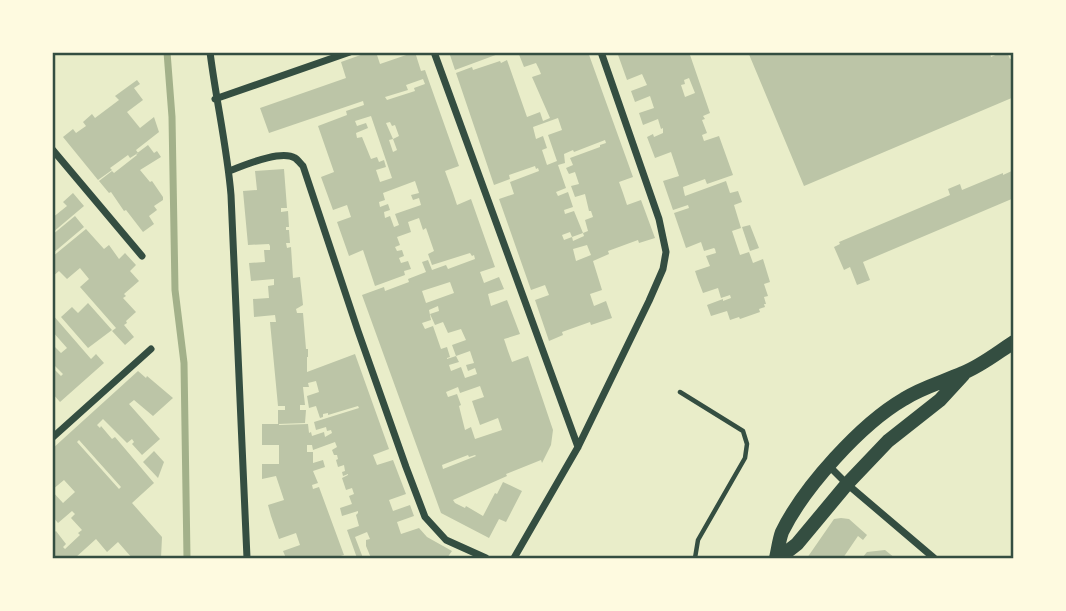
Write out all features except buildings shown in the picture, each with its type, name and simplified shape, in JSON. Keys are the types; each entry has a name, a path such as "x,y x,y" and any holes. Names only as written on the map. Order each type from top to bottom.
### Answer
{"main road":[{"path":"778,558 781,534 804,497 856,435 905,397 966,372 1013,342"},
{"path":"778,558 797,544 847,484 888,441 940,400 966,372"}],"street":[{"path":"210,52 215,99 229,171 247,558"},
{"path":"215,99 351,52"},
{"path":"434,52 578,447"},
{"path":"514,558 578,447 649,301 663,269 666,252 659,219 601,52"},
{"path":"52,149 142,256"},
{"path":"229,171 278,155 296,158 303,166 358,331 425,517 446,540 486,558"},
{"path":"52,438 151,349"},
{"path":"829,466 934,558"}],"lane":[{"path":"680,392 743,431 747,444 745,458 698,540 695,558"}],"waterway":[{"path":"167,52 172,117 175,290 184,363 187,558"}]}
